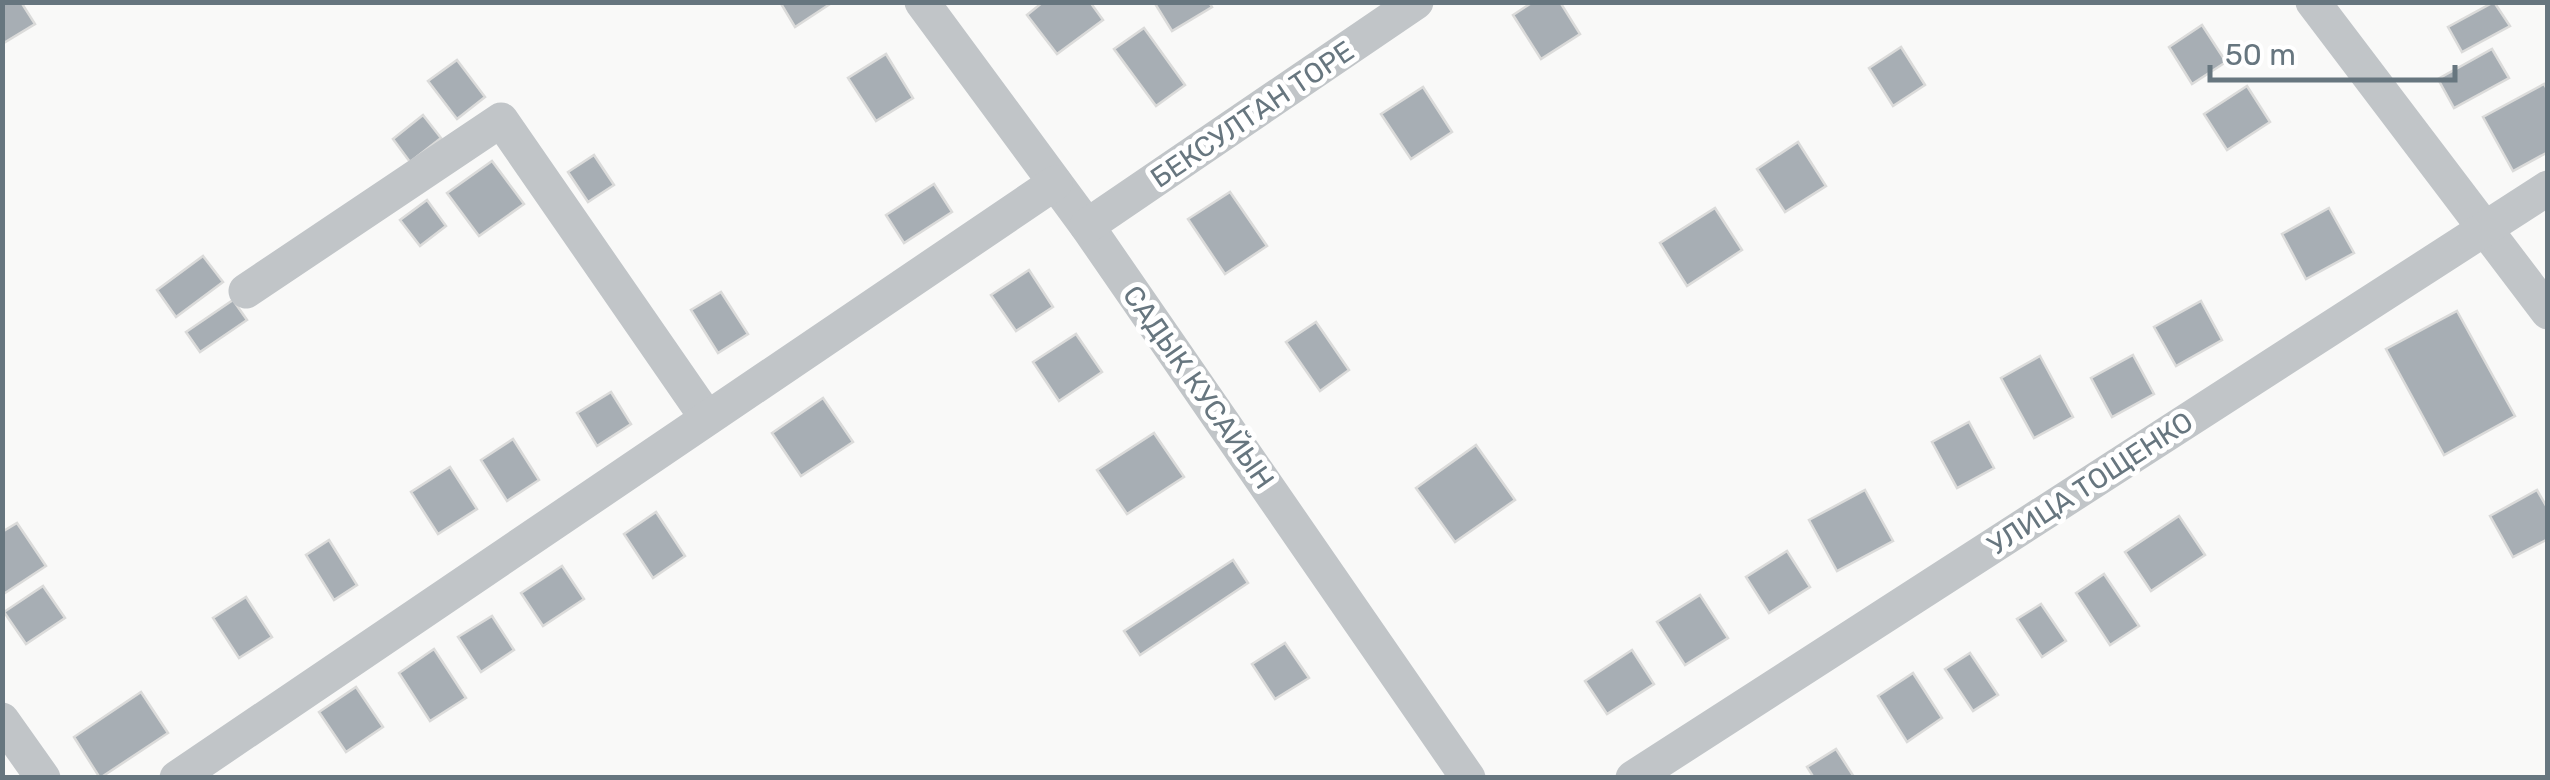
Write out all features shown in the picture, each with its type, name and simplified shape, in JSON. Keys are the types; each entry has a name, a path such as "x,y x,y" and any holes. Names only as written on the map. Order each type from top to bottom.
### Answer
{"street":[{"name":"САДЫК КУСАЙЫН","path":"922,2 1087,226 1468,778"},
{"name":"БЕКСУЛТАН ТОРЕ","path":"1087,226 1416,2"},
{"path":"2312,2 2548,312"},
{"path":"246,290 501,120 707,418"},
{"path":"177,778 1055,182"},
{"name":"УЛИЦА ТОЩЕНКО","path":"1633,778 2548,188"},
{"path":"2,720 43,778"}],"building":[{"path":"2,2 21,2 35,24 2,44"},
{"path":"780,2 833,2 795,27"},
{"path":"1043,2 1090,2 1103,20 1057,54 1027,15"},
{"path":"1154,2 1209,2 1212,7 1172,31"},
{"path":"1533,2 1560,2 1580,34 1541,59 1513,15"},
{"path":"2494,2 2510,26 2462,52 2448,27"},
{"path":"2202,25 2226,62 2192,84 2169,47"},
{"path":"1144,28 1185,85 1156,106 1114,49"},
{"path":"1901,47 1925,85 1893,106 1869,68"},
{"path":"2492,49 2509,78 2454,108 2438,79"},
{"path":"886,54 913,98 876,121 848,78"},
{"path":"457,60 485,97 457,119 428,81"},
{"path":"2544,84 2548,91 2548,152 2513,171 2483,117"},
{"path":"2247,86 2270,122 2227,150 2204,114"},
{"path":"1423,87 1452,132 1411,159 1381,114"},
{"path":"423,115 441,138 410,162 393,139"},
{"path":"1798,142 1826,186 1785,212 1757,169"},
{"path":"594,155 614,185 588,202 568,172"},
{"path":"492,161 524,204 479,236 447,193"},
{"path":"934,184 952,212 904,243 886,215"},
{"path":"1230,192 1267,246 1225,274 1188,219"},
{"path":"427,200 446,226 420,246 400,220"},
{"path":"1715,208 1742,250 1687,286 1660,243"},
{"path":"2329,208 2354,253 2306,279 2282,234"},
{"path":"203,256 223,282 176,317 157,290"},
{"path":"1029,270 1053,307 1016,331 991,295"},
{"path":"721,292 748,334 718,353 691,310"},
{"path":"233,300 247,320 200,352 186,332"},
{"path":"2201,301 2222,340 2176,366 2154,327"},
{"path":"2457,311 2515,416 2444,455 2386,349"},
{"path":"1316,322 1349,370 1320,391 1286,342"},
{"path":"1076,334 1102,372 1059,401 1033,362"},
{"path":"2133,355 2154,394 2112,417 2091,378"},
{"path":"2040,356 2073,417 2034,438 2001,378"},
{"path":"611,392 631,424 597,446 577,413"},
{"path":"823,398 853,442 801,476 772,433"},
{"path":"1969,422 1994,468 1957,488 1932,442"},
{"path":"1154,433 1184,477 1127,514 1097,470"},
{"path":"513,439 539,480 507,501 481,460"},
{"path":"1476,445 1515,500 1455,542 1416,488"},
{"path":"450,467 477,509 438,534 411,492"},
{"path":"1865,490 1893,541 1837,571 1809,520"},
{"path":"2537,490 2548,509 2548,539 2513,557 2490,516"},
{"path":"656,512 685,556 653,578 624,534"},
{"path":"2179,516 2205,555 2151,591 2125,552"},
{"path":"17,523 46,566 2,595 2,532"},
{"path":"329,540 357,585 334,600 306,555"},
{"path":"1787,551 1810,587 1769,613 1746,577"},
{"path":"1233,560 1248,583 1140,655 1124,631"},
{"path":"562,566 584,599 543,626 521,593"},
{"path":"2104,574 2139,626 2110,645 2076,593"},
{"path":"43,586 65,618 26,644 4,612"},
{"path":"1700,595 1728,638 1685,665 1657,622"},
{"path":"246,597 272,637 239,658 213,618"},
{"path":"2041,604 2066,641 2042,657 2017,619"},
{"path":"492,616 514,650 481,672 458,637"},
{"path":"1285,643 1309,678 1275,699 1252,664"},
{"path":"434,649 466,698 430,721 399,673"},
{"path":"1632,650 1654,684 1607,714 1585,681"},
{"path":"1970,653 1998,695 1973,711 1945,669"},
{"path":"1913,673 1942,718 1907,742 1878,696"},
{"path":"356,687 383,727 346,752 319,712"},
{"path":"141,692 168,733 100,778 74,737"},
{"path":"1836,749 1854,777 1814,778 1807,767"}]}
